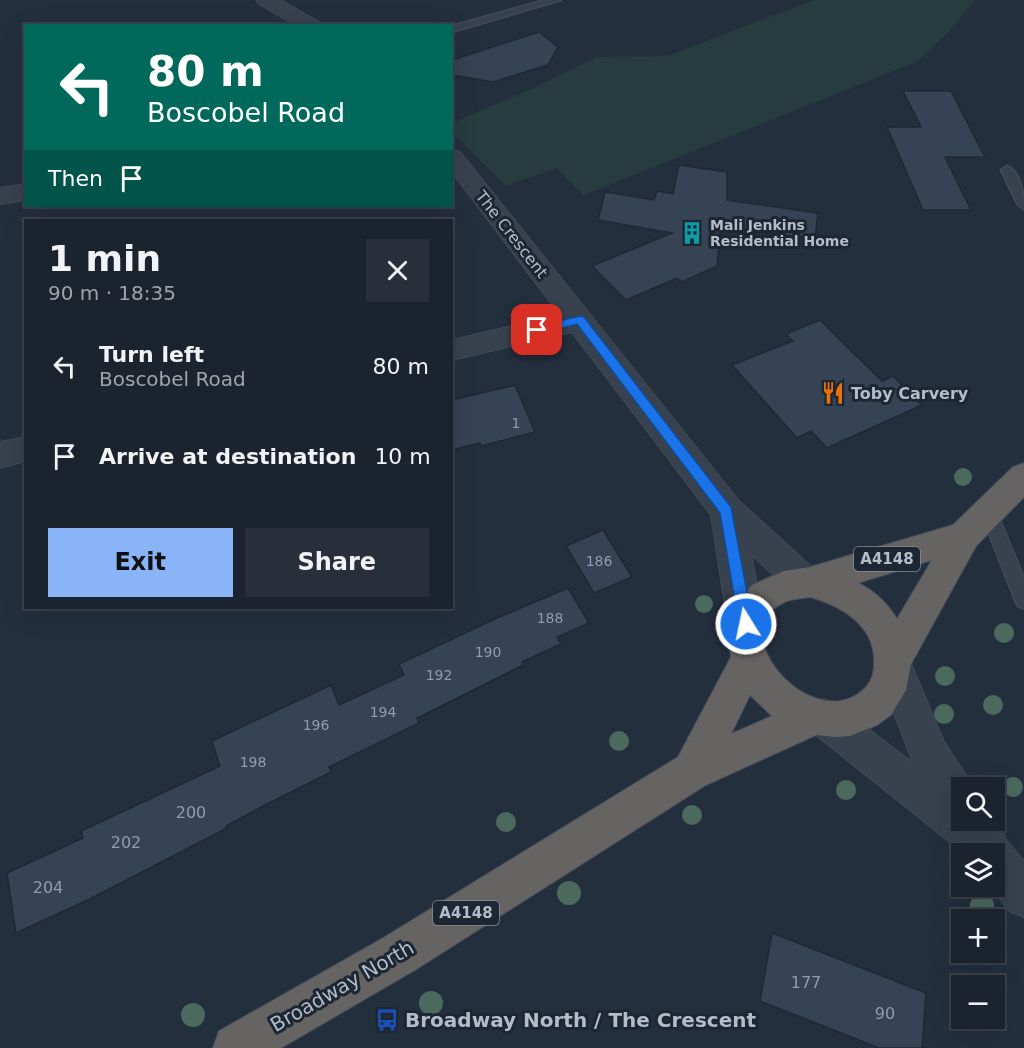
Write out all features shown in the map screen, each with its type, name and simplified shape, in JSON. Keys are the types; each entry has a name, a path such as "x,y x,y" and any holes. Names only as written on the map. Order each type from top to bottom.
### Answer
{"highway":[{"name":"A4148","path":"894,662 977,525 1024,476"},
{"name":"A4148","path":"807,582 977,525"},
{"path":"692,771 747,642 754,605 769,591 790,583 807,582 840,590 866,606 886,631 894,662 892,681 881,700 864,712 840,719 819,717 786,704 763,684 747,642"},
{"name":"Broadway North","path":"236,1048 399,954 692,771 819,717"}],"street":[{"path":"275,5 306,0"},
{"path":"275,5 308,24"},
{"name":"The Crescent","path":"453,158 727,511 807,582"},
{"path":"0,196 24,192"},
{"path":"453,350 580,320"},
{"path":"0,455 24,449"},
{"name":"The Crescent","path":"727,511 747,642"},
{"path":"894,662 929,754 951,788"},
{"path":"819,717 985,843"},
{"path":"1005,870 1024,896"}],"lane":[{"path":"453,29 556,0"},
{"path":"1007,170 1024,205"},
{"path":"977,525 1024,600"}],"green space":[{"path":"814,0 975,0 946,35 916,62 584,195 557,168 505,186 453,133 453,123 597,57 667,56"}],"building":[{"path":"539,32 558,47 548,65 493,82 453,75 453,60"},
{"path":"903,91 951,91 985,157 945,157 971,210 923,210 887,127 921,127"},
{"name":"Mali Jenkins Residential Home","path":"679,165 727,172 727,200 818,213 815,238 721,229 717,266 682,282 677,278 626,300 592,266 672,233 598,220 605,192 654,200 657,191 673,194"},
{"name":"Toby Carvery","path":"820,320 882,381 893,376 922,405 827,448 811,431 797,438 732,365 793,341 786,334"},
{"path":"515,385 535,432 481,446 480,443 453,450 453,400"},
{"path":"603,530 632,577 594,593 566,546"},
{"path":"568,588 589,623 557,637 561,644 522,662 523,665 417,718 419,723 329,767 331,772 226,826 227,828 90,899 16,933 7,873 83,838 81,831 220,766 212,741 331,685 339,705 404,675 399,664"},
{"path":"772,933 926,993 922,1048 879,1048 760,1001"}],"place":[{"name":"Mali Jenkins Residential Home","path":"692,233"},
{"name":"Toby Carvery","path":"833,393"},
{"name":"Broadway North / The Crescent","path":"387,1020"}],"route":[{"path":"537,330 580,320 727,511 746,624"}]}
